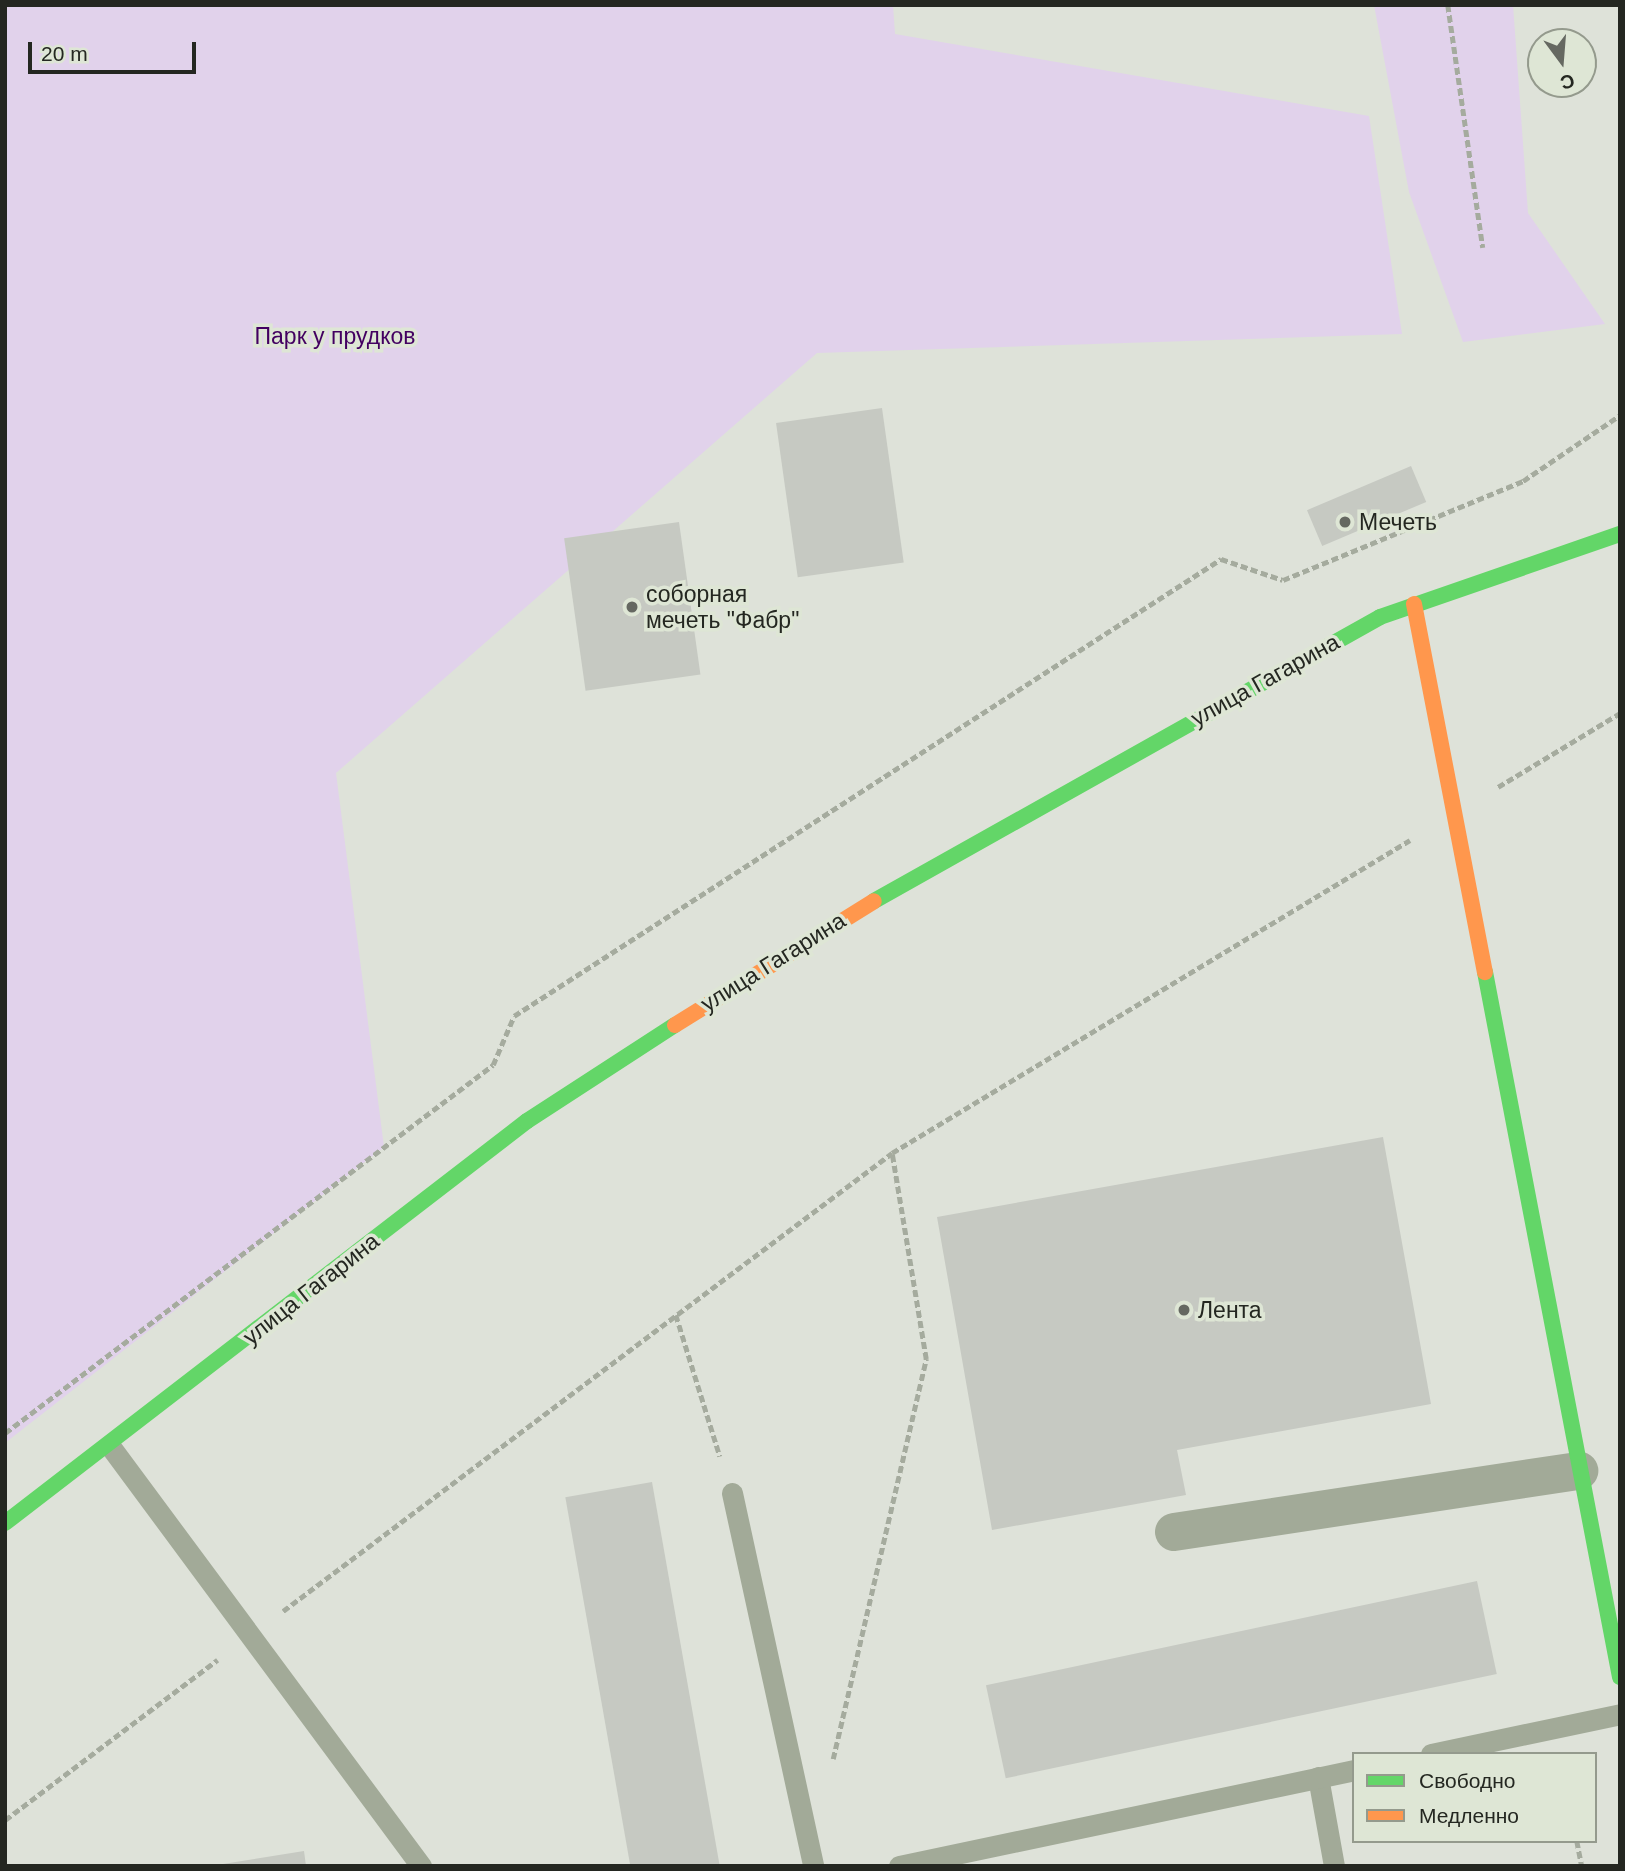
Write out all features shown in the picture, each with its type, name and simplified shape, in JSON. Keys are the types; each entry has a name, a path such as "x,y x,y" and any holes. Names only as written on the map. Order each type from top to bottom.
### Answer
{"street":[{"name":"улица Гагарина","path":"5,1523 110,1446 527,1121 813,935 1380,617 1620,534"},
{"path":"1414,604 1620,1677"},
{"path":"1174,1532 1579,1471"}],"lane":[{"path":"110,1446 421,1866"},
{"path":"732,1493 791,1780 813,1866"},
{"path":"1440,1752 1620,1714"},
{"path":"898,1866 1352,1770"},
{"path":"1318,1777 1335,1866"}],"path":[{"path":"1448,5 1483,247"},
{"path":"5,1433 493,1065 514,1016 1221,559 1283,580 1522,481 1620,415"},
{"path":"5,1820 892,1153 1620,713"},
{"path":"791,1780 832,1765 926,1359 892,1153"},
{"path":"676,1315 732,1493"},
{"path":"1577,1843 1582,1866"}],"green space":[{"name":"Парк у прудков","path":"5,5 893,5 895,34 1369,116 1402,334 817,353 336,773 384,1147 5,1443"},
{"path":"1374,5 1513,5 1528,213 1605,324 1463,342 1409,192"}],"building":[{"path":"882,408 904,562 798,577 776,423"},
{"path":"1411,466 1426,502 1322,546 1307,510"},
{"name":"соборная мечеть \"Фабр\"","path":"679,522 700,675 586,691 564,538"},
{"name":"Лента","path":"1383,1137 1431,1404 1177,1450 1186,1495 992,1530 937,1217"},
{"path":"652,1482 720,1866 630,1866 565,1497"},
{"path":"1477,1581 1497,1674 1006,1778 986,1685"},
{"path":"304,1851 306,1866 223,1866 223,1864"}],"traffic: fast":[{"path":"874,901 1380,617 1620,534"},
{"path":"1485,972 1620,1677"},
{"path":"5,1523 527,1121 675,1025"}],"traffic: slow":[{"path":"1414,604 1485,972"},
{"path":"675,1025 874,901"}],"place":[{"name":"Мечеть","path":"1345,522"},
{"name":"соборная мечеть \"Фабр\"","path":"632,607"},
{"name":"Лента","path":"1184,1310"}]}
